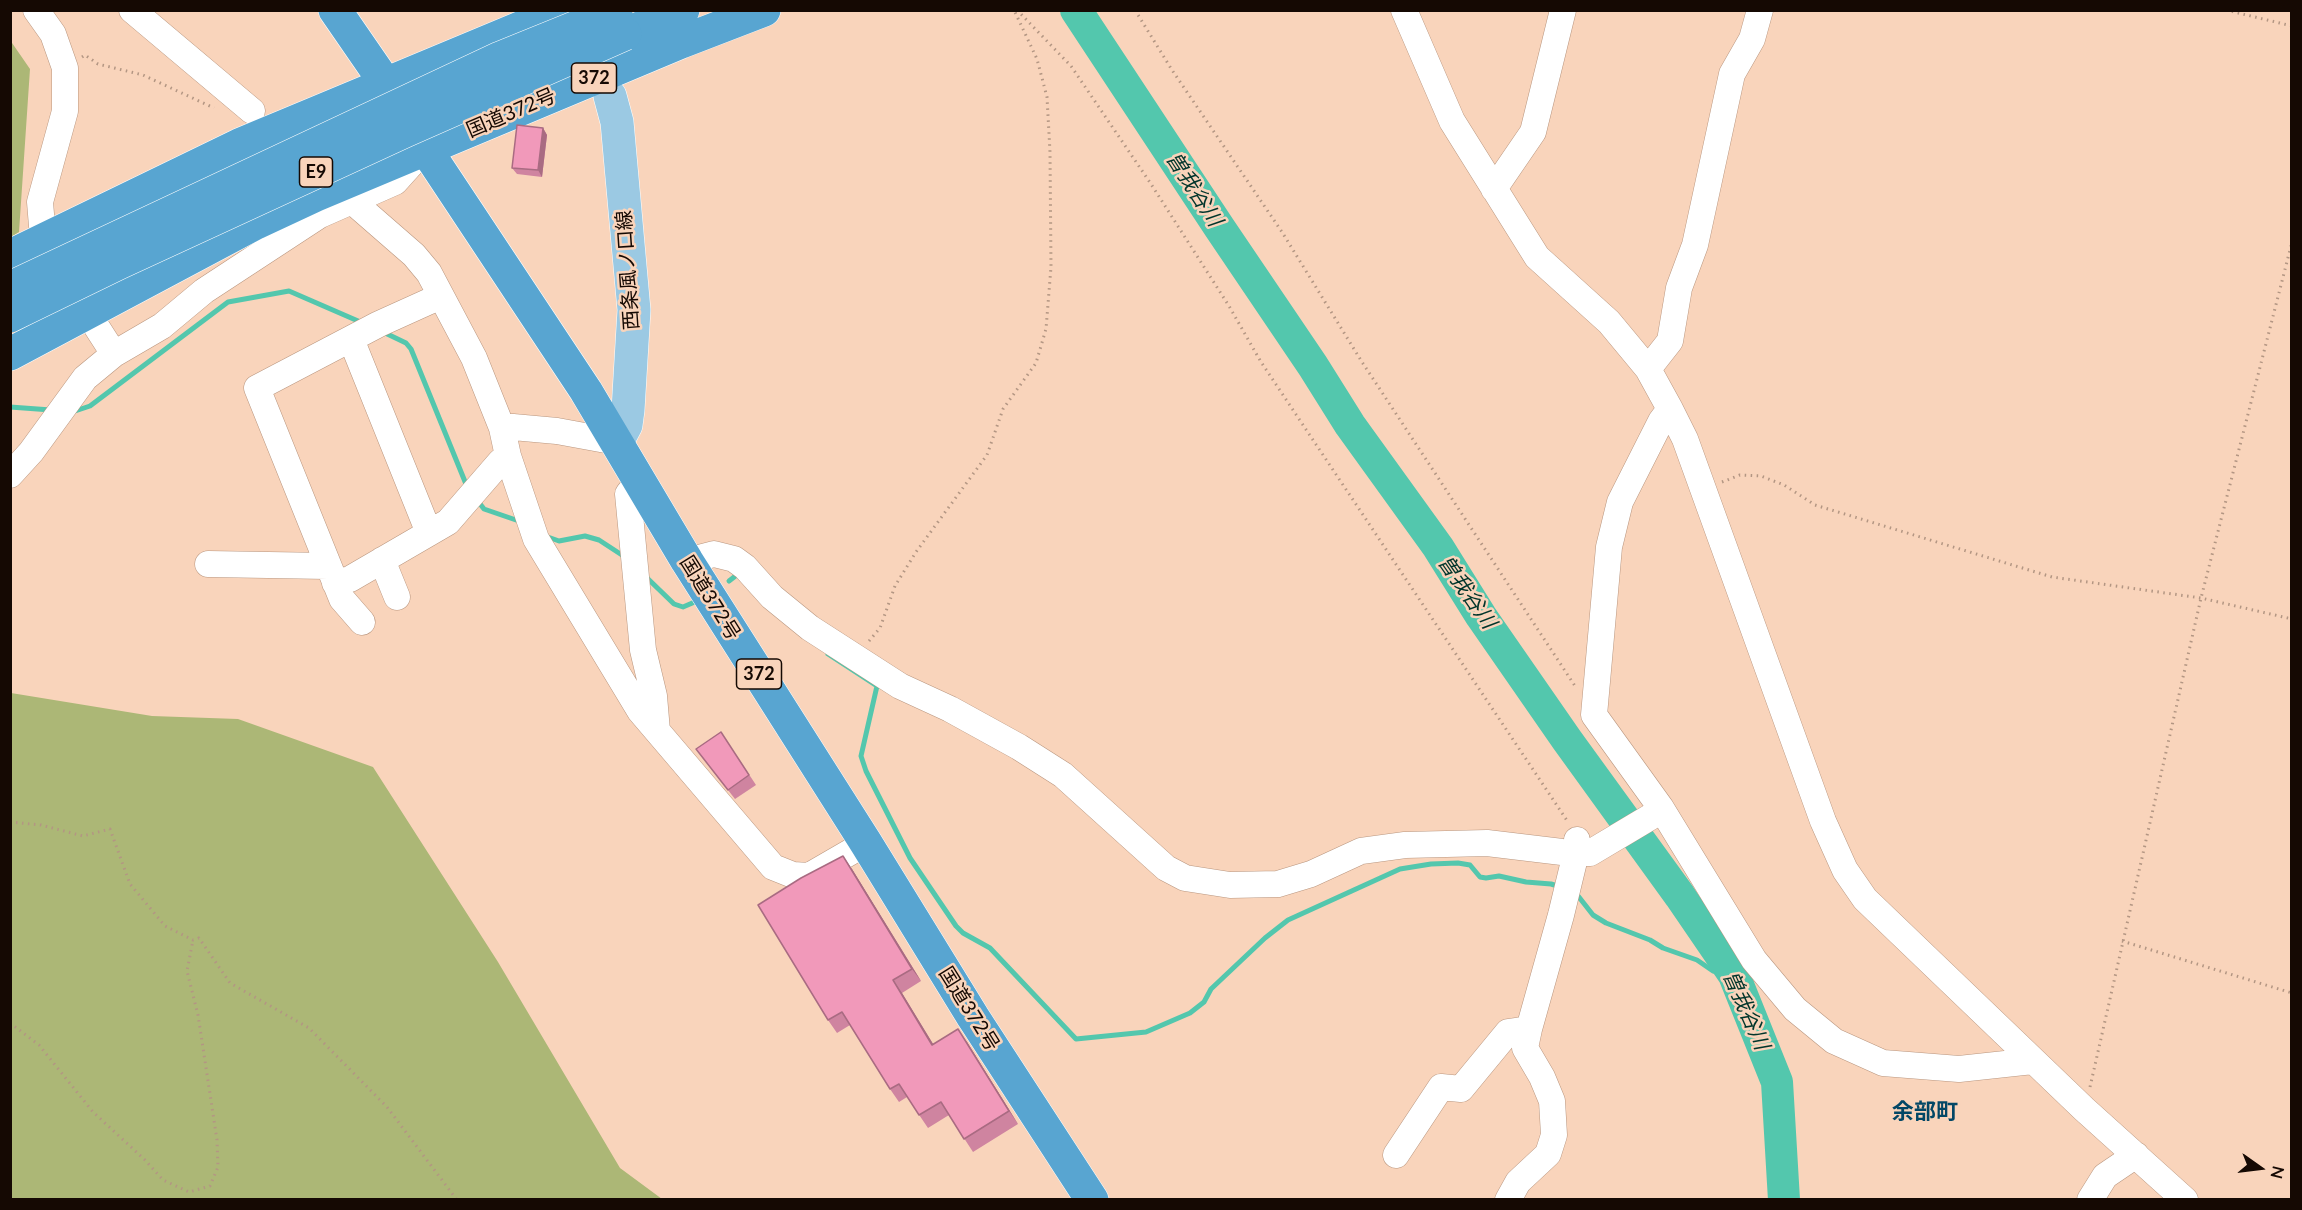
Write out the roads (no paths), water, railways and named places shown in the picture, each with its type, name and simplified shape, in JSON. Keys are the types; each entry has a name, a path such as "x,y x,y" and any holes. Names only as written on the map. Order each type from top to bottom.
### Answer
{"highway":[{"name":"国道372号","path":"335,10 386,84 425,148 586,391 687,561 866,843 973,1017 1092,1200"},
{"path":"10,256 239,145 563,10"},
{"name":"E9","path":"10,288 500,58 619,18 683,10"},
{"name":"国道372号","path":"425,148 764,10"},
{"name":"E9","path":"10,316 394,136 619,18"},
{"path":"10,354 256,223 425,148"}],"main road":[{"path":"588,11 601,58"},
{"name":"西条風ノ口線","path":"610,96 617,122 624,210 634,288 632,375 626,425 617,442"}],"street":[{"path":"36,10 53,34 65,69 65,111 40,202 42,226"},
{"path":"132,10 252,111"},
{"path":"1404,10 1452,121 1537,257 1609,322 1648,369 1670,409 1685,439 1823,820 1845,870 1865,899 2084,1109 2185,1200"},
{"path":"1494,189 1533,132 1563,10"},
{"path":"1648,369 1670,340 1679,288 1695,245 1732,74 1752,39 1760,10"},
{"path":"10,475 31,452 85,378 114,354 162,326 204,291 320,215 395,182 425,148"},
{"path":"352,201 414,255 429,273 474,358 502,428 508,456 536,539 640,711 773,867 793,875 809,876 866,843"},
{"path":"362,622 342,599 257,388 366,331 441,296"},
{"path":"96,326 114,354"},
{"path":"366,331 429,533"},
{"path":"1670,409 1661,421 1620,502 1609,547 1594,715 1754,960 1795,1009 1833,1041 1883,1062 1959,1069 2033,1061"},
{"path":"502,428 557,431 617,442"},
{"path":"208,564 332,575 350,579 448,522 508,456"},
{"path":"640,479 628,494 643,650 654,696 657,731"},
{"path":"687,561 714,555 734,559 745,567 772,597 810,628 854,657 900,686 950,709 1063,775 1166,868 1185,878 1230,885 1278,884 1300,878 1361,851 1405,845 1487,843 1580,853 1656,812"},
{"path":"382,560 397,597"},
{"path":"1508,1200 1518,1182 1548,1154 1554,1134 1552,1101 1542,1077 1525,1048 1580,853"},
{"path":"1396,1155 1442,1087 1461,1089 1508,1032 1529,1029"},
{"path":"2090,1200 2105,1176 2136,1155"}],"waterway":[{"name":"曽我谷川","path":"1076,10 1350,425 1438,547 1481,616 1567,740 1734,975 1777,1082 1784,1200"},
{"path":"72,412 90,406 228,302 289,291 365,324"},
{"path":"381,331 406,343 411,349 468,489"},
{"path":"10,407 51,410"},
{"path":"477,500 484,509 516,520"},
{"path":"545,536 559,541 585,536 599,540 625,557"},
{"path":"729,581 738,574 741,577"},
{"path":"644,575 674,604 683,607 697,601"},
{"path":"828,654 877,686 861,756 866,771 910,858 956,926 963,933 990,948 1076,1039 1146,1032 1190,1013 1204,1002 1211,989 1265,938 1288,920 1400,869 1458,863 1470,865 1480,877 1499,876 1561,887"},
{"path":"1575,892 1593,915 1606,923 1697,960 1713,971 1734,975"}],"district":[{"name":"余部町","path":"1925,1112"}]}
